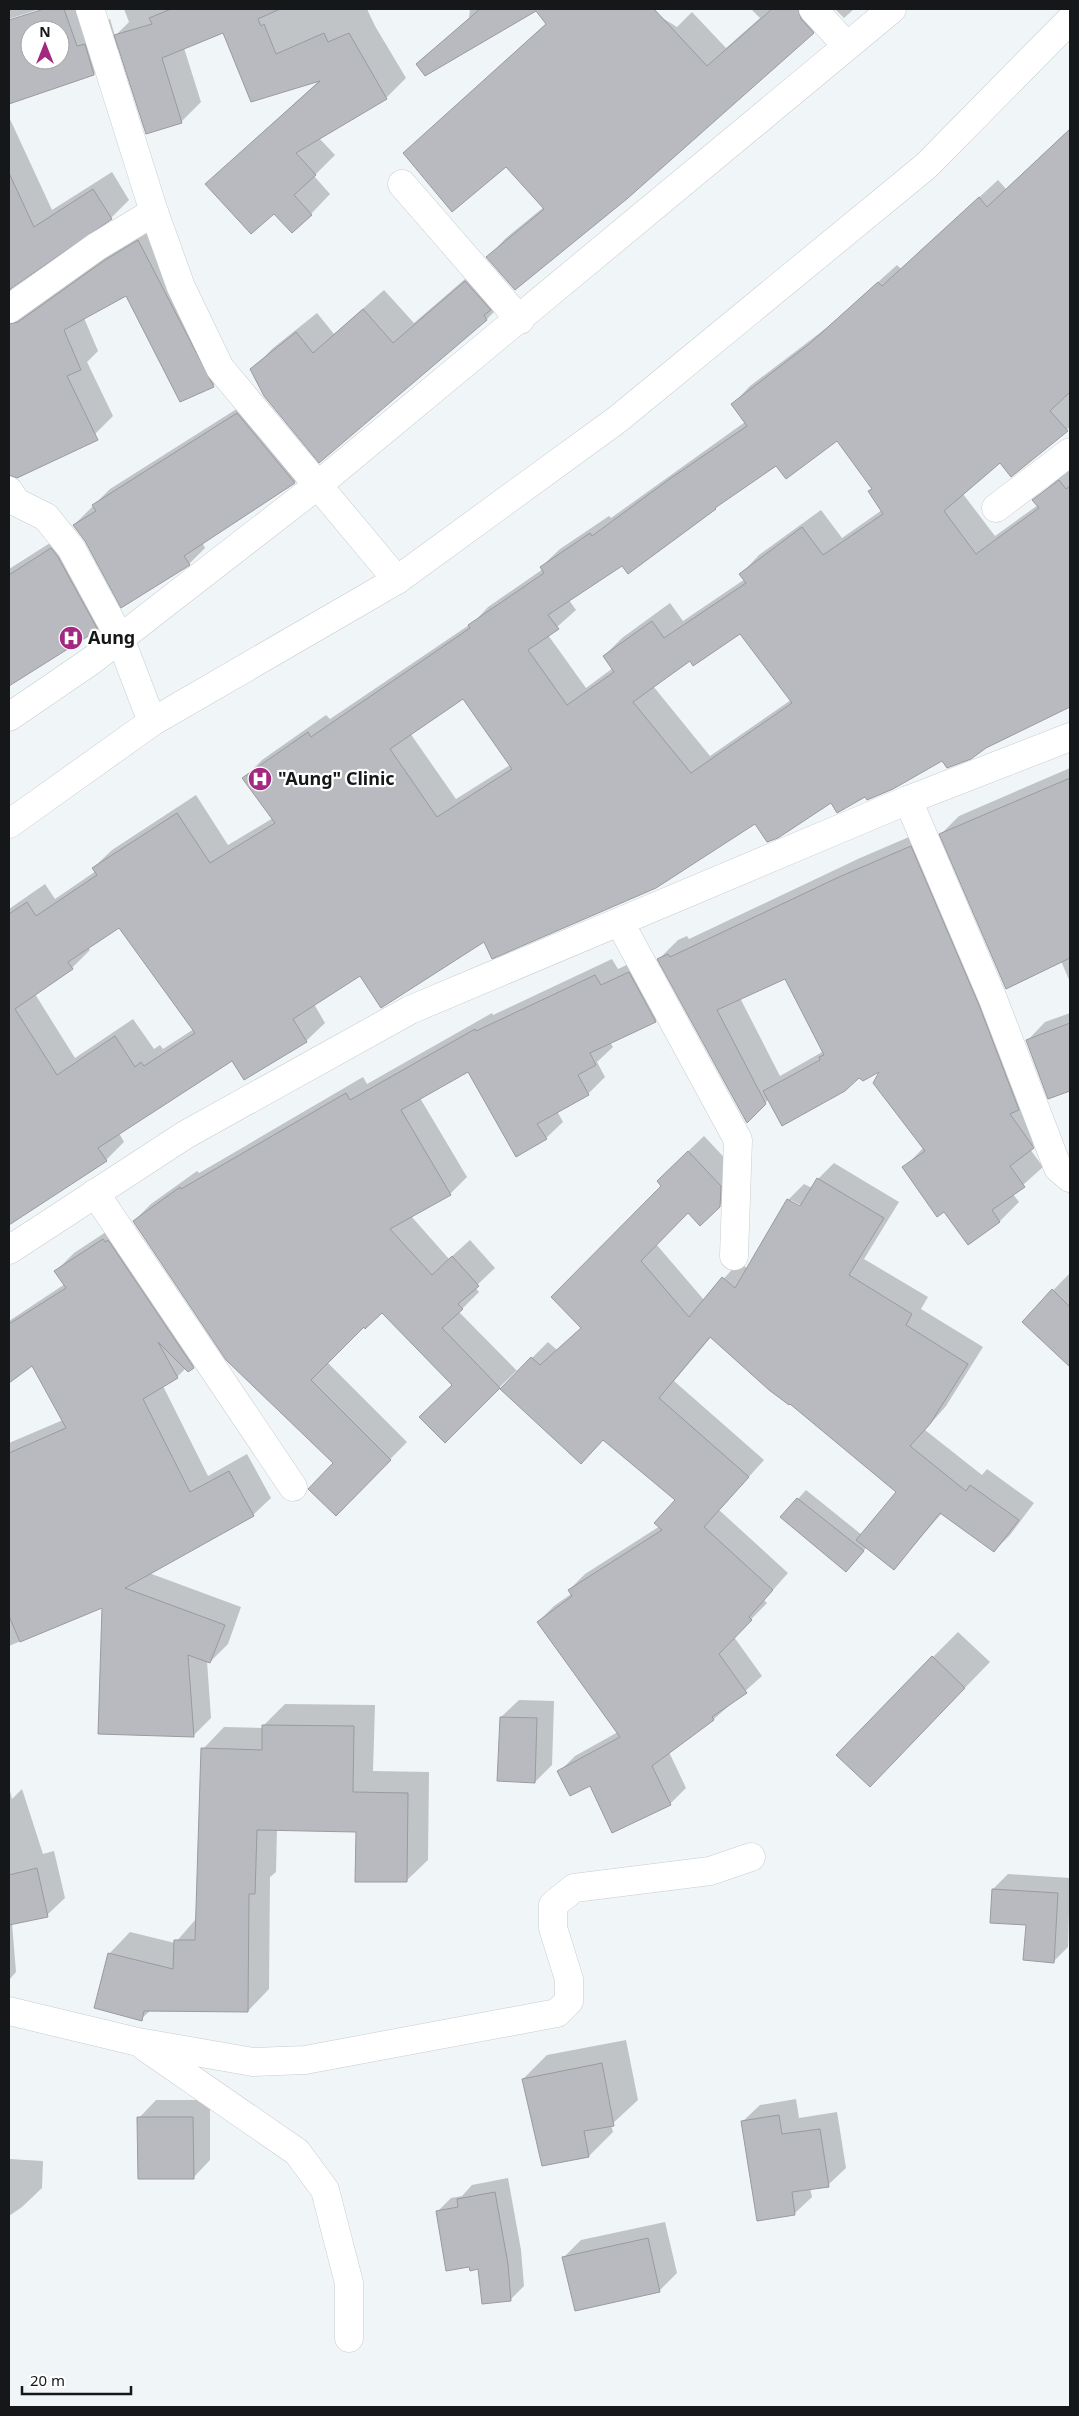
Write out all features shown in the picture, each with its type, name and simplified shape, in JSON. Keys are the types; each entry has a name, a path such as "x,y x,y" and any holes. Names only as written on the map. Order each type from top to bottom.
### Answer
{"street":[{"path":"90,9 154,212 181,287 220,368 397,580"},
{"path":"813,9 847,46"},
{"path":"9,717 120,638 318,485 520,320 892,9"},
{"path":"9,824 152,722 397,580 618,420 926,166 1070,20"},
{"path":"402,184 520,320"},
{"path":"9,309 96,247 154,212"},
{"path":"996,508 1070,452"},
{"path":"9,491 16,502 46,517 71,548 120,638 152,722"},
{"path":"9,1250 185,1135 410,1010 908,800 1070,737"},
{"path":"908,800 993,999 1058,1168 1070,1178"},
{"path":"620,923 738,1140 734,1256"},
{"path":"94,1193 293,1487"},
{"path":"9,2011 138,2042 253,2062 305,2060 558,2013 569,2001 569,1980 553,1928 553,1905 574,1888 710,1871 751,1857"},
{"path":"138,2042 297,2152 326,2190 349,2283 349,2338"}],"building":[{"path":"44,9 64,9 68,20 20,20 20,70 70,70 70,26 77,46 85,44 94,75 9,104 9,20"},
{"path":"171,9 280,9 258,19 261,26 264,24 276,54 324,33 328,42 349,33 387,99 296,153 316,175 294,195 312,215 292,233 274,214 251,234 205,184 320,81 251,102 223,33 162,58 182,123 146,134 114,35 152,24 149,18"},
{"path":"480,9 654,9 707,66 772,9 798,9 801,19 814,33 628,198 515,290 486,257 544,209 506,167 452,212 403,153 546,24 536,11 425,76 416,64"},
{"path":"1070,129 1070,392 1050,411 1068,431 1011,477 1000,463 944,511 976,554 1039,508 1032,500 1059,480 1066,489 1070,486 1070,707 986,748 971,759 947,768 942,761 893,789 867,800 865,797 837,813 831,803 778,838 767,842 755,824 656,888 492,959 484,942 381,1008 360,976 293,1019 307,1042 244,1080 232,1061 98,1148 107,1161 9,1225 9,914 27,902 36,916 97,875 92,868 177,813 210,863 275,823 242,778 308,732 311,737 470,628 468,625 544,573 540,567 590,533 592,536 671,478 747,426 731,404 809,344 878,282 882,286 979,197 987,207","holes":["837,441 872,489 868,491 883,514 823,555 802,527 739,574 746,583 664,638 652,621 603,656 614,672 567,705 528,650 559,629 548,615 622,566 628,574 715,508 776,466 786,479","740,634 792,703 691,773 633,702 690,661 693,666","463,699 512,769 437,817 390,749","119,928 195,1033 144,1066 141,1062 135,1067 115,1036 57,1075 15,1009 73,969 68,962"]},
{"path":"9,173 34,227 93,189 112,219 9,290"},
{"path":"138,240 214,387 180,402 126,296 64,330 81,370 67,376 98,440 17,478 9,475 9,324 18,322 105,260"},
{"path":"465,281 491,310 484,315 487,320 319,463 264,396 250,369 296,332 313,353 363,309 393,343"},
{"path":"237,413 295,483 184,556 190,565 121,608 85,541 73,525 96,511 92,505"},
{"path":"51,548 58,557 98,630 9,686 9,575"},
{"path":"1070,778 1070,958 1006,989 939,834"},
{"path":"911,846 979,1005 1019,1110 1010,1114 1034,1148 1010,1166 1025,1187 992,1210 1000,1222 968,1245 944,1212 937,1217 902,1167 925,1151 873,1083 879,1072 863,1081 859,1078 845,1091 782,1126 763,1091 820,1060 819,1057 824,1055 785,979 717,1010 766,1104 747,1123 657,959 668,954 670,957 839,877"},
{"path":"629,972 656,1022 590,1053 596,1065 578,1075 589,1095 537,1124 547,1139 516,1157 468,1072 401,1110 451,1195 390,1229 432,1275 452,1256 479,1286 458,1304 463,1309 442,1328 500,1388 445,1443 419,1417 452,1385 382,1313 365,1329 364,1327 311,1380 391,1460 336,1516 308,1489 333,1463 226,1360 133,1221 180,1187 181,1189 346,1093 350,1100 475,1029 476,1031 595,975 601,985"},
{"path":"1070,1023 1070,1091 1048,1099 1026,1040"},
{"path":"688,1151 721,1186 720,1207 700,1226 688,1213 641,1261 689,1317 722,1277 735,1288 787,1199 800,1206 817,1178 884,1218 849,1275 912,1314 906,1325 968,1364 930,1424 910,1446 966,1491 970,1485 1019,1520 994,1552 940,1513 894,1570 856,1540 896,1492 790,1404 769,1390 710,1337 659,1398 749,1477 704,1527 773,1590 749,1617 752,1620 719,1654 747,1693 712,1717 714,1720 652,1766 671,1805 612,1833 590,1786 570,1796 557,1771 620,1737 537,1622 572,1596 568,1590 662,1530 654,1523 675,1500 603,1440 581,1464 500,1389 531,1357 540,1365 581,1328 551,1297 661,1186 657,1181"},
{"path":"103,1239 105,1242 108,1240 194,1368 188,1372 158,1342 178,1378 143,1399 190,1492 229,1471 254,1516 125,1588 225,1625 210,1663 188,1655 194,1737 98,1734 102,1608 20,1642 9,1616 9,1453 66,1428 32,1366 9,1383 9,1324 66,1288 54,1271"},
{"path":"1052,1289 1070,1307 1070,1367 1022,1322"},
{"path":"797,1498 864,1551 846,1572 780,1517"},
{"path":"932,1656 965,1688 870,1787 836,1755"},
{"path":"500,1717 537,1718 535,1783 497,1781"},
{"path":"262,1725 354,1726 353,1792 408,1793 407,1882 355,1882 356,1832 257,1830 255,1894 249,1894 248,2012 144,2011 142,2021 94,2008 108,1953 173,1969 174,1940 195,1940 201,1748 262,1750"},
{"path":"37,1868 48,1917 9,1925 9,1875"},
{"path":"992,1889 1058,1893 1054,1963 1023,1960 1026,1925 990,1923"},
{"path":"602,2063 614,2126 584,2131 589,2157 542,2166 522,2079"},
{"path":"779,2115 782,2134 820,2129 829,2187 792,2192 795,2215 757,2221 741,2121"},
{"path":"137,2117 193,2117 194,2179 138,2179"},
{"path":"495,2192 508,2264 511,2301 482,2304 478,2269 470,2271 469,2267 446,2271 436,2211 458,2207 457,2199"},
{"path":"648,2238 660,2292 575,2311 562,2257"}],"place":[{"name":"Aung","path":"71,638"},
{"name":"\"Aung\" Clinic","path":"260,779"}]}
